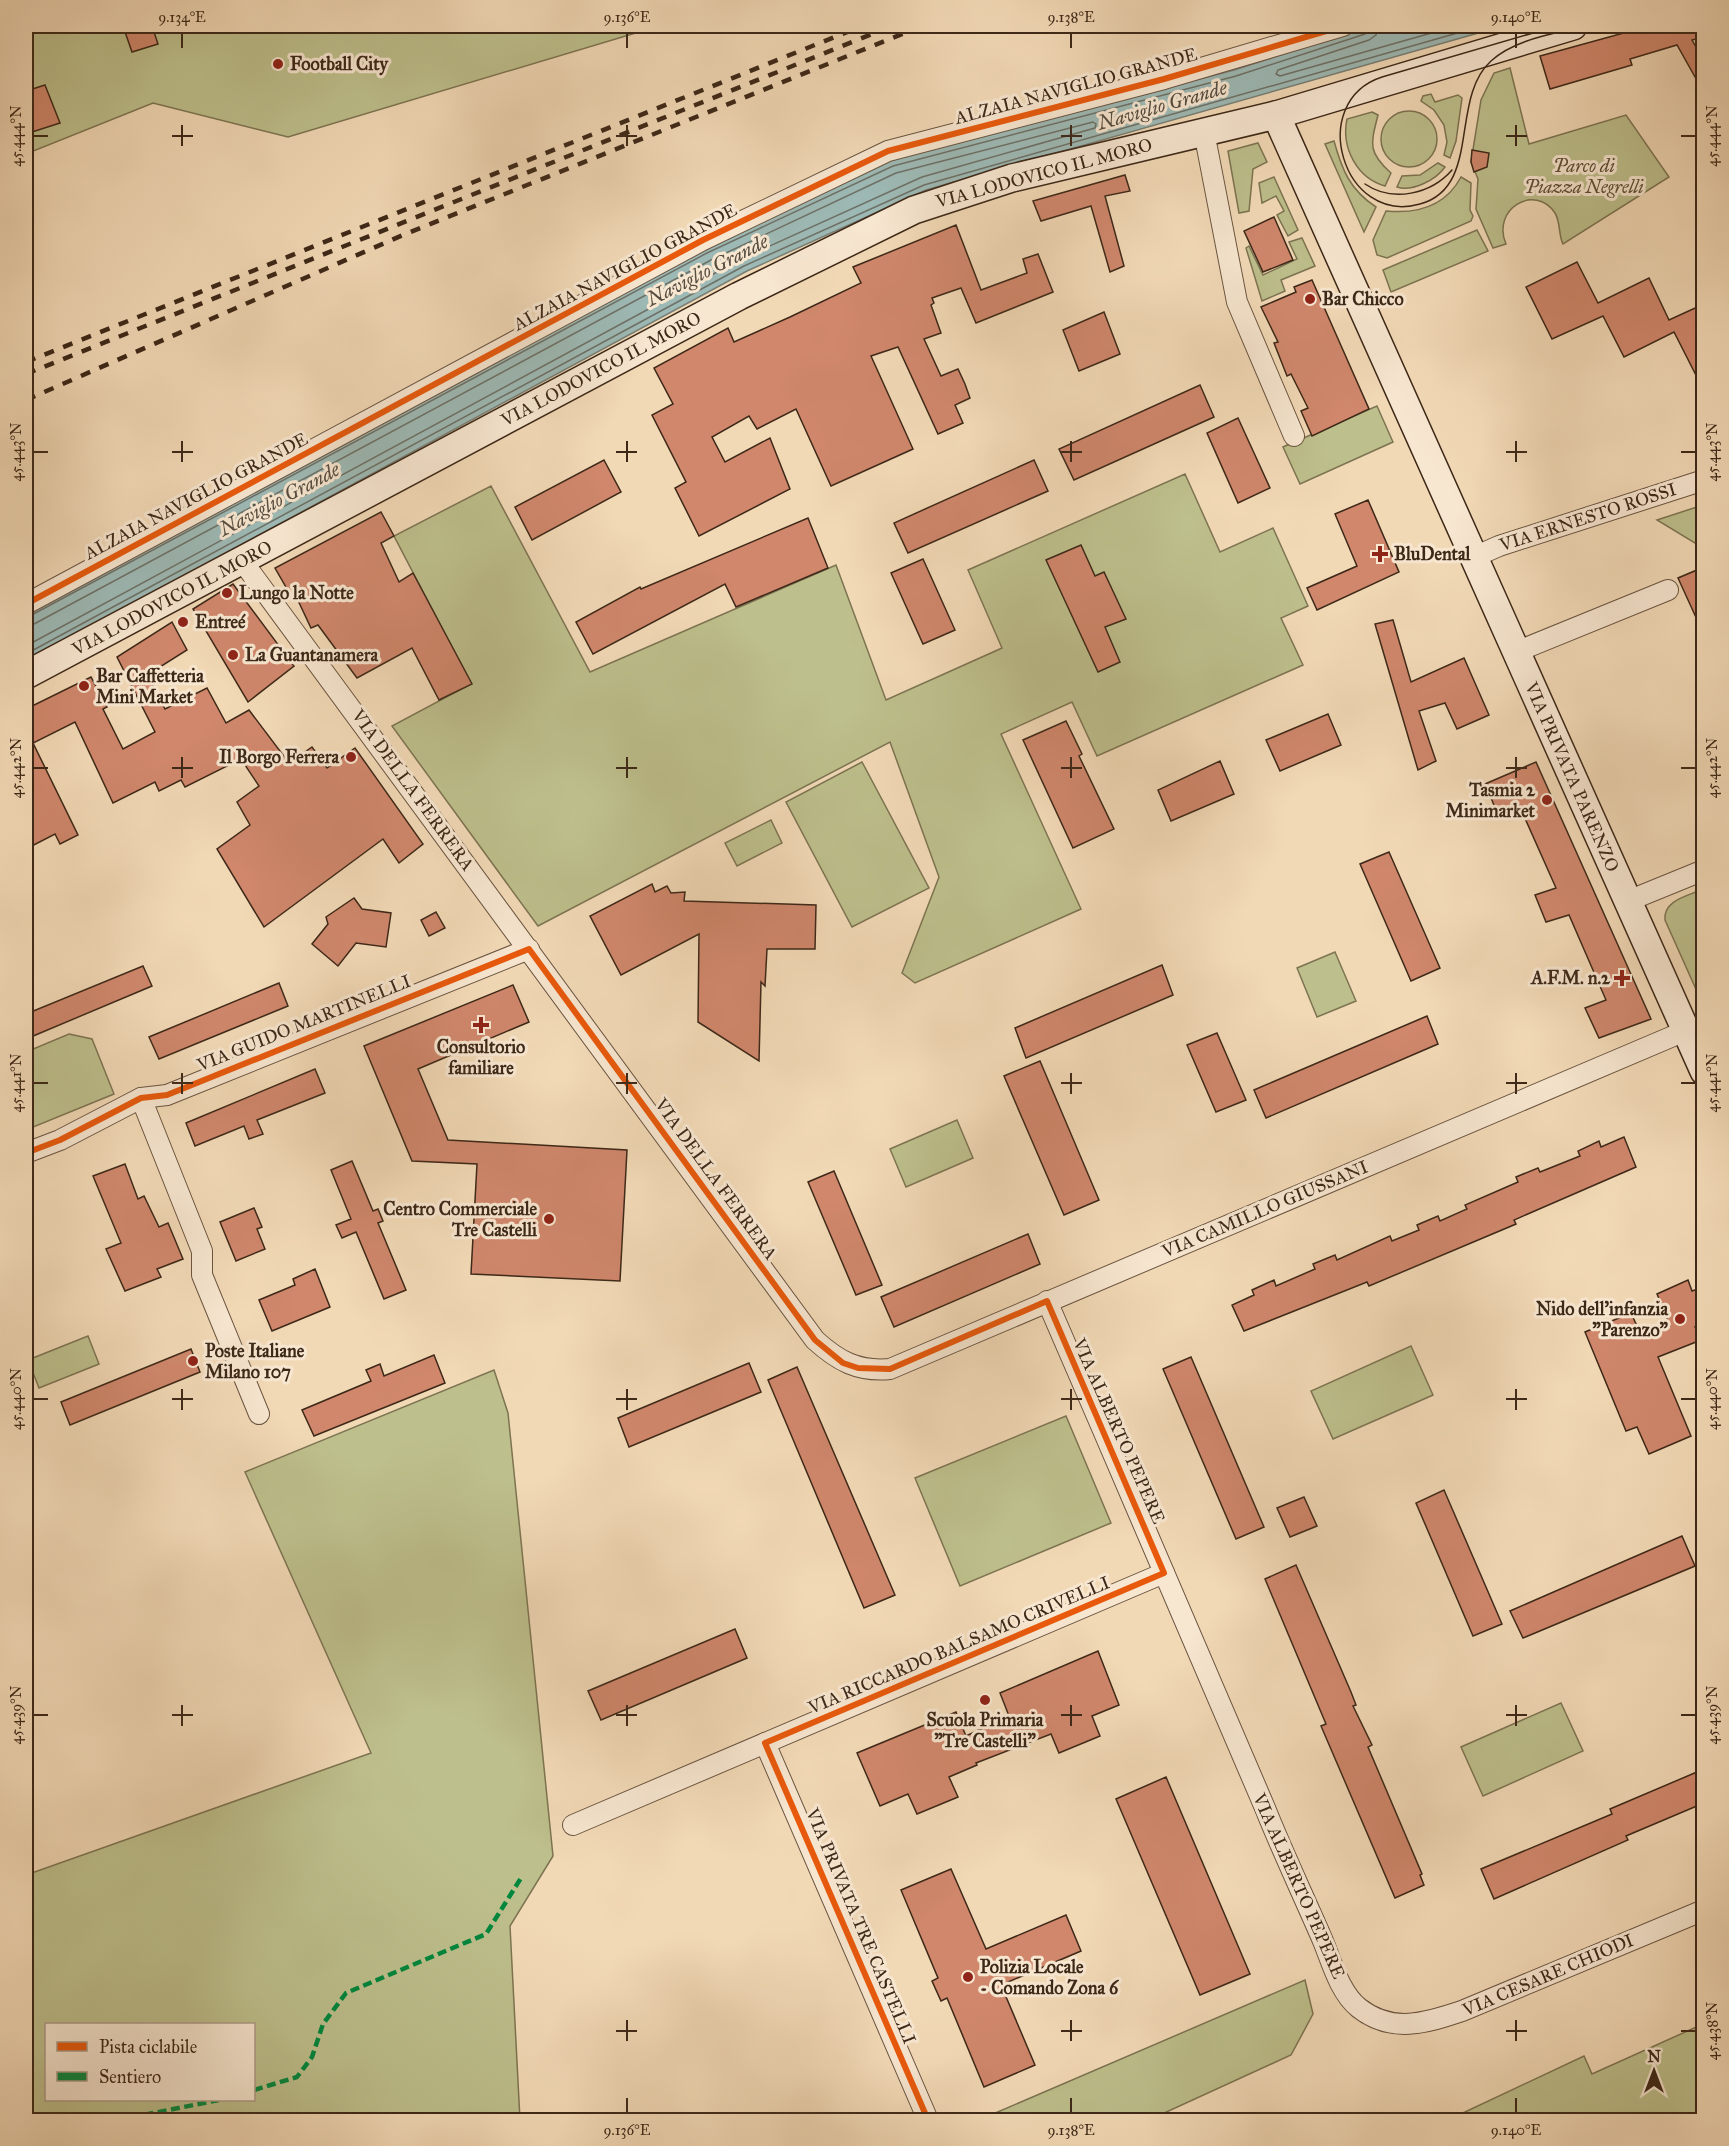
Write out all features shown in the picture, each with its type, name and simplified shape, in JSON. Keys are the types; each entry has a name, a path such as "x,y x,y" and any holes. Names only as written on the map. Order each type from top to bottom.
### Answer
{"street":[{"name":"ALZAIA NAVIGLIO GRANDE","path":"26,604 703,240 888,151 1164,79 1343,26"},
{"name":"VIA LODOVICO IL MORO","path":"26,675 243,562 739,296 914,210 991,184 1276,115 1573,26"},
{"name":"VIA PRIVATA PARENZO","path":"1276,115 1704,1071"},
{"path":"1204,132 1237,302 1294,436"},
{"name":"VIA ERNESTO ROSSI","path":"1474,556 1704,480"},
{"name":"VIA DELLA FERRERA","path":"243,562 815,1340 843,1363"},
{"path":"1516,652 1668,590"},
{"path":"1628,902 1704,870"},
{"name":"VIA GUIDO MARTINELLI","path":"26,1153 60,1140 141,1098 167,1095 529,948"},
{"name":"VIA CAMILLO GIUSSANI","path":"843,1363 858,1368 890,1369 1685,1031"},
{"path":"141,1098 202,1251 202,1275 259,1414"},
{"name":"VIA ALBERTO PEPERE","path":"1047,1301 1339,1978 1357,2007 1372,2017 1388,2023"},
{"name":"VIA RICCARDO BALSAMO CRIVELLI","path":"573,1825 1164,1573"},
{"name":"VIA PRIVATA TRE CASTELLI","path":"765,1743 928,2121"},
{"name":"VIA CESARE CHIODI","path":"1388,2023 1406,2026 1462,2011 1704,1910"}],"green space":[{"name":"Football City","path":"26,26 659,26 288,137 153,103 26,154"},
{"name":"Parco di Piazza Negrelli","path":"1510,68 1529,144 1626,115 1669,177 1563,244 1557,217 1547,204 1537,200 1527,200 1517,204 1505,220 1503,231 1506,244 1493,248 1476,209 1478,179 1471,162 1481,100 1494,73"},
{"path":"1431,94 1435,102 1458,95 1462,98 1456,141 1450,158 1444,155 1447,142 1444,125 1434,110 1421,101 1423,96"},
{"path":"1409,111 1420,113 1429,119 1435,128 1437,139 1435,150 1429,159 1420,165 1409,167 1398,165 1389,159 1383,150 1381,139 1383,128 1389,119 1398,113"},
{"path":"1372,112 1378,115 1373,140 1374,153 1391,173 1385,186 1375,182 1359,169 1346,141 1347,119"},
{"path":"1334,141 1340,161 1353,186 1376,207 1364,232 1325,144"},
{"path":"1258,143 1267,162 1253,169 1249,211 1239,213 1228,151"},
{"path":"1438,163 1445,167 1430,180 1410,188 1397,187 1402,176 1420,175"},
{"path":"1274,177 1298,230 1288,236 1277,215 1284,211 1276,196 1262,203 1259,183"},
{"path":"1461,177 1471,183 1470,210 1473,216 1471,221 1387,258 1377,255 1373,240 1386,211 1409,211 1438,202 1447,195"},
{"path":"1477,230 1488,251 1391,292 1383,270"},
{"path":"1302,238 1315,266 1281,280 1285,291 1262,301 1246,248 1249,246 1263,275 1297,259 1289,242"},
{"path":"1377,406 1393,442 1300,484 1283,447"},
{"path":"1185,474 1220,552 1273,528 1308,606 1281,618 1303,665 1097,756 1072,702 1001,734 1081,909 915,983 902,973 939,877 890,742 538,926 392,726 471,684 394,536 491,486 590,672 836,565 886,700 1002,648 968,570"},
{"path":"1703,505 1703,548 1657,520"},
{"path":"862,762 929,888 852,927 786,802"},
{"path":"771,820 782,843 737,866 725,843"},
{"path":"1703,889 1703,1005 1665,920 1665,913 1672,903"},
{"path":"1335,952 1356,1001 1317,1017 1297,968"},
{"path":"69,1034 92,1039 114,1094 26,1130 26,1052"},
{"path":"957,1120 973,1158 906,1187 890,1149"},
{"path":"88,1336 99,1364 39,1388 28,1360"},
{"path":"1411,1346 1433,1395 1333,1439 1311,1391"},
{"path":"494,1370 508,1413 553,1856 510,1926 520,2120 26,2120 26,1875 371,1753 245,1472"},
{"path":"1066,1416 1111,1523 960,1586 915,1478"},
{"path":"1561,1703 1583,1751 1483,1796 1461,1747"},
{"path":"1305,1980 1313,2014 1291,2055 1149,2120 979,2120"},
{"path":"1703,2024 1703,2120 1448,2120 1584,2056 1592,2074"}],"water":[{"name":"Naviglio Grande","path":"1372,26 1503,26 926,190 747,271 26,661 26,613 705,248 891,160 1234,70"}],"building":[{"path":"123,26 152,26 158,44 132,52"},
{"path":"1649,26 1704,26 1704,37 1692,40 1704,61 1704,93 1677,45 1630,59 1632,65 1550,89 1540,56"},
{"path":"45,85 60,123 26,134 26,91"},
{"path":"1472,150 1489,153 1487,167 1474,172 1471,162"},
{"path":"1125,175 1130,191 1105,196 1124,266 1110,272 1091,206 1041,221 1033,201"},
{"path":"1274,217 1293,260 1263,272 1244,231"},
{"path":"956,225 981,290 1027,273 1023,259 1038,254 1053,292 976,323 961,288 932,298 934,303 931,305 941,333 924,339 941,376 958,369 965,384 970,398 955,405 963,423 938,434 898,347 871,356 913,449 831,486 796,409 757,429 749,416 712,437 725,462 770,438 790,489 699,536 675,488 686,482 652,415 673,404 654,368 728,328 734,342 790,317 861,283 853,267"},
{"path":"1577,262 1598,303 1649,278 1669,320 1704,304 1704,391 1674,332 1624,357 1603,316 1552,339 1526,287"},
{"path":"1312,280 1369,409 1312,436 1301,411 1308,408 1291,374 1287,376 1274,343 1278,342 1261,307 1296,292 1294,287"},
{"path":"1104,312 1120,354 1079,371 1063,330"},
{"path":"1200,385 1214,417 1074,480 1059,449"},
{"path":"1238,418 1270,488 1238,503 1207,433"},
{"path":"604,460 621,492 532,540 515,507"},
{"path":"1034,460 1048,491 908,553 894,523"},
{"path":"1368,500 1399,572 1317,610 1307,588 1357,566 1335,514"},
{"path":"381,512 394,536 381,543 399,582 413,573 472,684 439,700 412,648 357,678 318,625 311,628 294,592 290,594 275,568"},
{"path":"808,518 828,568 736,607 725,584 593,654 576,622 640,587 641,589"},
{"path":"1081,545 1095,576 1104,572 1126,619 1105,627 1120,662 1098,672 1046,560"},
{"path":"923,559 955,630 923,644 891,573"},
{"path":"1704,567 1704,635 1678,578"},
{"path":"233,584 294,666 248,702 193,609"},
{"path":"1393,620 1411,682 1464,658 1489,715 1457,729 1445,703 1419,711 1436,761 1418,770 1375,624"},
{"path":"172,622 187,650 147,675 165,709 207,688 226,723 249,710 289,763 312,747 327,768 355,748 423,844 399,863 383,839 264,927 217,849 250,825 237,802 259,786 241,759 185,787 181,780 159,791 155,782 113,803 75,722 33,743 78,835 60,844 55,834 26,849 26,709 91,677 107,707 103,709 123,749 155,732 117,657"},
{"path":"1328,714 1341,745 1280,771 1266,740"},
{"path":"1066,721 1082,754 1079,756 1114,829 1073,848 1023,740"},
{"path":"1220,761 1234,794 1171,821 1158,790"},
{"path":"1536,762 1651,1019 1599,1038 1585,1008 1606,1000 1569,915 1546,922 1535,895 1556,888 1519,805 1497,812 1485,784"},
{"path":"1389,852 1440,968 1411,981 1360,864"},
{"path":"652,884 655,892 667,886 671,893 685,892 684,901 816,905 815,949 767,949 765,986 761,982 759,1061 698,1022 699,934 621,975 590,916"},
{"path":"354,898 362,909 391,913 386,947 356,943 338,966 312,944 328,924 326,917"},
{"path":"436,912 445,928 429,936 421,920"},
{"path":"1162,965 1173,995 1026,1058 1015,1028"},
{"path":"143,966 152,986 26,1039 26,1014"},
{"path":"279,983 288,1006 159,1059 149,1037"},
{"path":"513,985 529,1022 418,1069 448,1140 627,1150 620,1281 471,1274 477,1164 412,1161 364,1046"},
{"path":"1427,1016 1438,1044 1266,1118 1254,1090"},
{"path":"1217,1033 1246,1100 1216,1112 1187,1045"},
{"path":"1040,1061 1099,1200 1064,1215 1004,1076"},
{"path":"315,1069 325,1093 257,1120 263,1134 249,1139 244,1126 195,1146 186,1123"},
{"path":"1624,1137 1636,1167 1514,1220 1516,1224 1369,1286 1367,1282 1244,1331 1232,1305 1254,1295 1252,1290 1274,1280 1276,1286 1315,1269 1313,1264 1335,1255 1337,1260 1390,1236 1392,1241 1419,1230 1417,1225 1438,1216 1440,1221 1467,1209 1465,1205 1518,1182 1516,1177 1538,1168 1540,1172 1580,1156 1578,1151 1599,1141 1601,1147"},
{"path":"352,1161 373,1211 378,1209 383,1221 378,1223 406,1290 384,1299 356,1232 342,1238 336,1225 351,1219 331,1170"},
{"path":"125,1164 138,1199 144,1196 159,1227 168,1223 183,1259 157,1269 161,1277 125,1291 106,1249 121,1243 93,1176"},
{"path":"834,1171 882,1285 856,1295 808,1182"},
{"path":"254,1208 262,1227 257,1229 265,1249 236,1261 220,1222"},
{"path":"1028,1234 1040,1264 894,1327 881,1297"},
{"path":"315,1269 330,1307 272,1331 259,1300 295,1285 293,1279"},
{"path":"1688,1280 1692,1291 1704,1287 1704,1323 1695,1327 1701,1340 1658,1357 1691,1436 1649,1454 1637,1427 1626,1431 1585,1332 1631,1313 1642,1337 1670,1326 1657,1294"},
{"path":"191,1349 200,1372 70,1425 61,1402"},
{"path":"434,1355 445,1383 314,1436 302,1410 371,1381 366,1370 380,1364 384,1376"},
{"path":"1191,1357 1264,1527 1236,1539 1163,1369"},
{"path":"749,1363 761,1392 629,1447 618,1418"},
{"path":"797,1367 895,1595 864,1608 768,1380"},
{"path":"1444,1490 1502,1624 1473,1636 1416,1503"},
{"path":"1304,1497 1317,1526 1290,1537 1277,1508"},
{"path":"1682,1536 1695,1566 1523,1638 1510,1611"},
{"path":"1296,1565 1351,1692 1356,1705 1353,1706 1372,1745 1368,1747 1422,1874 1420,1875 1424,1885 1395,1898 1321,1726 1326,1724 1265,1579"},
{"path":"735,1629 747,1658 601,1720 588,1691"},
{"path":"1098,1651 1119,1705 1092,1716 1100,1736 1059,1753 1051,1734 976,1763 977,1765 949,1777 958,1797 917,1814 908,1794 880,1806 857,1753 956,1712 966,1736 1009,1716 1000,1693"},
{"path":"1704,1769 1704,1803 1626,1836 1628,1840 1494,1899 1481,1869 1612,1814 1610,1809"},
{"path":"1166,1777 1250,1974 1200,1995 1116,1799"},
{"name":"Polizia Locale - Comando Zona 6","path":"951,1869 986,1949 1066,1915 1081,1951 1001,1985 1035,2065 984,2087 947,1998 941,2001 932,1981 938,1978 901,1890"}],"tram line":[{"path":"1557,26 1382,77 1359,91 1345,110 1340,134 1344,158 1354,180 1371,197 1393,206 1420,204 1439,195 1451,180 1459,161 1471,97 1478,77 1491,61 1511,47 1523,42 1584,26"},
{"path":"1365,184 1387,193 1411,193 1433,185 1452,170"}],"railway":[{"path":"26,362 862,26"},
{"path":"26,374 892,26"},
{"path":"26,400 403,235 922,26"}],"marked path":[{"path":"255,2090 297,2077 312,2057 323,2024 346,1993 486,1934 521,1878"},
{"path":"118,2120 214,2101"}],"cycle path":[{"path":"26,604 703,240 888,151 1164,79 1343,26"},
{"path":"26,1153 60,1140 141,1098 167,1095 529,949 815,1340 843,1363 858,1368 890,1369 1047,1301 1164,1573 765,1743 928,2120"}],"place":[{"name":"Football City","path":"278,64"},
{"name":"Bar Chicco","path":"1310,299"},
{"name":"BluDental","path":"1380,554"},
{"name":"Lungo la Notte","path":"227,593"},
{"name":"Entreé","path":"183,622"},
{"name":"La Guantanamera","path":"233,655"},
{"name":"Bar Caffetteria Mini Market","path":"84,686"},
{"name":"Il Borgo Ferrera","path":"351,757"},
{"name":"Tasmia 2 Minimarket","path":"1547,800"},
{"name":"A.F.M. n.2","path":"1622,978"},
{"name":"Consultorio familiare","path":"481,1025"},
{"name":"Centro Commerciale Tre Castelli","path":"549,1219"},
{"name":"Nido dell'infanzia \"Parenzo\"","path":"1680,1319"},
{"name":"Poste Italiane Milano 107","path":"193,1361"},
{"name":"Scuola Primaria \"Tre Castelli\"","path":"985,1700"},
{"name":"Polizia Locale - Comando Zona 6","path":"968,1977"}]}
